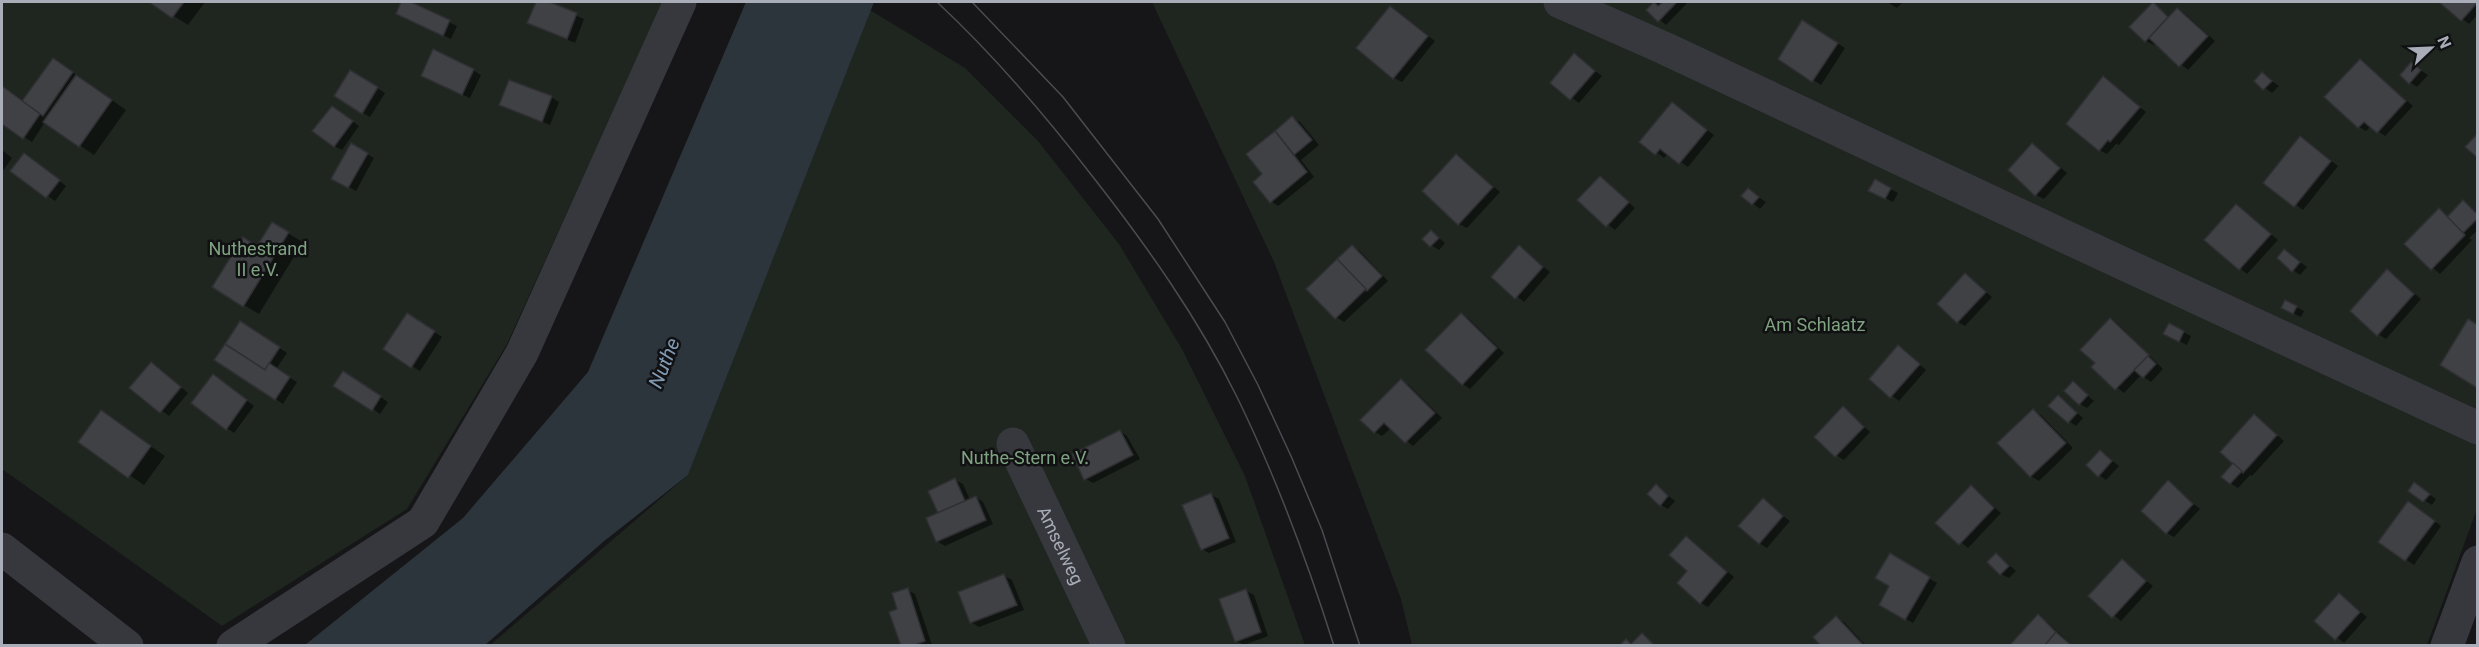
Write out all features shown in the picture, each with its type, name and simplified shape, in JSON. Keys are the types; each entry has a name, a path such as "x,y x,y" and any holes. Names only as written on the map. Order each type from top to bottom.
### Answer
{"lane":[{"path":"233,645 423,522 522,353 680,2"},
{"path":"1560,2 1664,48 2478,428"},
{"name":"Amselweg","path":"1013,444 1109,645"},
{"path":"2,549 128,645"},
{"path":"2447,645 2478,562"}],"green space":[{"name":"Nuthestrand II e.V.","path":"2,2 663,2 507,344 407,509 222,626 2,469"},
{"name":"Am Schlaatz","path":"1152,2 2477,2 2477,509 2427,645 1412,645 1401,599 1274,262"},
{"name":"Nuthe-Stern e.V.","path":"870,10 965,68 1038,141 1119,244 1182,349 1245,476 1305,645 489,646 688,475"}],"water":[{"name":"Nuthe","path":"746,2 874,2 688,475 603,542 485,645 305,645 463,518 588,372"}],"building":[{"path":"149,2 184,2 172,18"},
{"path":"401,2 411,2 450,20 443,36 396,14"},
{"path":"536,2 550,2 577,13 567,39 527,23"},
{"path":"1654,2 1658,6 1663,2 1677,2 1658,22 1646,10"},
{"path":"2153,2 2168,17 2145,42 2129,27"},
{"path":"2439,2 2478,2 2461,21"},
{"path":"1390,6 1428,36 1393,79 1356,48"},
{"path":"2177,8 2208,36 2179,67 2149,38"},
{"path":"1802,20 1838,43 1812,82 1778,59"},
{"path":"433,49 474,69 462,95 421,76"},
{"path":"1574,53 1595,71 1570,100 1550,83"},
{"path":"53,58 73,72 43,116 22,101"},
{"path":"2360,59 2406,101 2377,133 2364,122 2358,128 2324,97"},
{"path":"2411,62 2421,70 2409,84 2400,75"},
{"path":"350,70 378,87 362,114 334,96"},
{"path":"2262,72 2272,81 2263,90 2254,81"},
{"path":"76,75 112,100 79,147 43,122"},
{"path":"2103,76 2140,107 2110,142 2108,140 2099,151 2066,124"},
{"path":"509,80 552,96 542,122 499,105"},
{"path":"2,86 40,114 23,139 2,124"},
{"path":"1672,102 1707,130 1679,164 1660,149 1655,155 1639,142"},
{"path":"332,106 353,121 334,147 312,131"},
{"path":"1292,116 1312,140 1294,155 1275,131"},
{"path":"1275,131 1307,172 1270,203 1253,182 1262,174 1246,154"},
{"path":"2478,133 2478,158 2465,147"},
{"path":"2300,136 2331,161 2294,207 2263,183"},
{"path":"351,143 368,153 348,188 331,179"},
{"path":"2032,143 2060,168 2035,196 2008,170"},
{"path":"24,153 60,180 46,198 10,171"},
{"path":"1456,154 1493,187 1458,225 1422,191"},
{"path":"1600,176 1629,202 1606,227 1577,200"},
{"path":"1875,179 1891,188 1885,199 1868,191"},
{"path":"1748,188 1759,197 1752,205 1741,196"},
{"path":"2463,200 2478,215 2478,218 2463,233 2447,217"},
{"path":"2236,204 2271,234 2239,270 2204,240"},
{"path":"2439,208 2465,235 2431,270 2404,244"},
{"path":"272,222 289,232 243,307 212,287 243,237 257,246"},
{"path":"1431,230 1439,238 1430,247 1422,239"},
{"path":"1352,245 1382,276 1367,291 1337,259"},
{"path":"1519,245 1543,267 1515,299 1491,277"},
{"path":"2284,249 2300,262 2292,272 2277,258"},
{"path":"1337,259 1366,289 1335,319 1306,289"},
{"path":"2387,269 2414,294 2377,336 2350,311"},
{"path":"1965,273 1986,292 1957,323 1937,304"},
{"path":"2285,300 2297,306 2293,314 2281,308"},
{"path":"407,313 435,331 411,368 383,349"},
{"path":"1461,313 1497,348 1462,385 1425,350"},
{"path":"2110,318 2149,355 2115,390 2091,367 2095,363 2080,350"},
{"path":"2468,319 2478,325 2477,388 2440,365"},
{"path":"240,321 280,347 265,370 225,344"},
{"path":"2169,323 2184,331 2179,342 2163,334"},
{"path":"225,344 265,370 269,363 290,377 275,400 214,360"},
{"path":"1898,345 1920,364 1890,398 1869,379"},
{"path":"2148,356 2156,364 2143,378 2134,370"},
{"path":"151,362 181,387 160,413 129,388"},
{"path":"343,371 381,396 372,411 333,386"},
{"path":"213,374 247,400 226,430 191,403"},
{"path":"1401,379 1435,413 1405,443 1384,423 1374,433 1360,420"},
{"path":"2073,381 2088,395 2079,405 2064,391"},
{"path":"2058,395 2077,413 2068,423 2048,406"},
{"path":"1843,406 1864,427 1835,457 1814,437"},
{"path":"2033,409 2066,443 2030,477 1997,443"},
{"path":"101,410 151,446 128,478 78,442"},
{"path":"2254,414 2277,435 2243,473 2220,452"},
{"path":"1120,430 1133,455 1084,480 1072,454"},
{"path":"2100,450 2112,461 2098,477 2086,465"},
{"path":"2233,463 2242,471 2230,484 2221,477"},
{"path":"955,478 965,501 938,513 928,491"},
{"path":"2168,480 2193,504 2166,534 2141,511"},
{"path":"2414,482 2430,494 2423,502 2408,491"},
{"path":"1656,484 1668,496 1660,506 1647,494"},
{"path":"1971,485 1994,508 1959,545 1935,523"},
{"path":"1211,493 1229,538 1201,550 1182,505"},
{"path":"976,496 986,520 936,542 926,518"},
{"path":"1763,498 1783,516 1759,544 1738,526"},
{"path":"2408,501 2435,521 2405,561 2378,542"},
{"path":"1686,536 1727,572 1700,604 1677,583 1687,571 1669,555"},
{"path":"1890,553 1930,577 1905,620 1879,605 1889,586 1875,578"},
{"path":"1996,553 2009,566 2000,575 1987,562"},
{"path":"2122,559 2146,581 2112,618 2088,596"},
{"path":"1004,574 1017,605 970,623 958,592"},
{"path":"908,588 925,641 912,646 901,646 889,612 897,609 892,593"},
{"path":"1246,589 1261,632 1235,642 1219,599"},
{"path":"2339,593 2360,612 2335,640 2314,621"},
{"path":"2038,614 2056,632 2044,646 2009,646"},
{"path":"1836,616 1864,646 1821,646 1813,637"},
{"path":"2056,632 2072,646 2044,646"},
{"path":"1642,633 1655,646 1619,646 1626,639 1631,644"}],"tram line":[{"path":"937,2 999,64 1056,131 1133,229 1189,311 1237,397 1278,488 1334,646"},
{"path":"972,2 1063,97 1158,219 1225,322 1258,385 1322,530 1360,646"}]}
